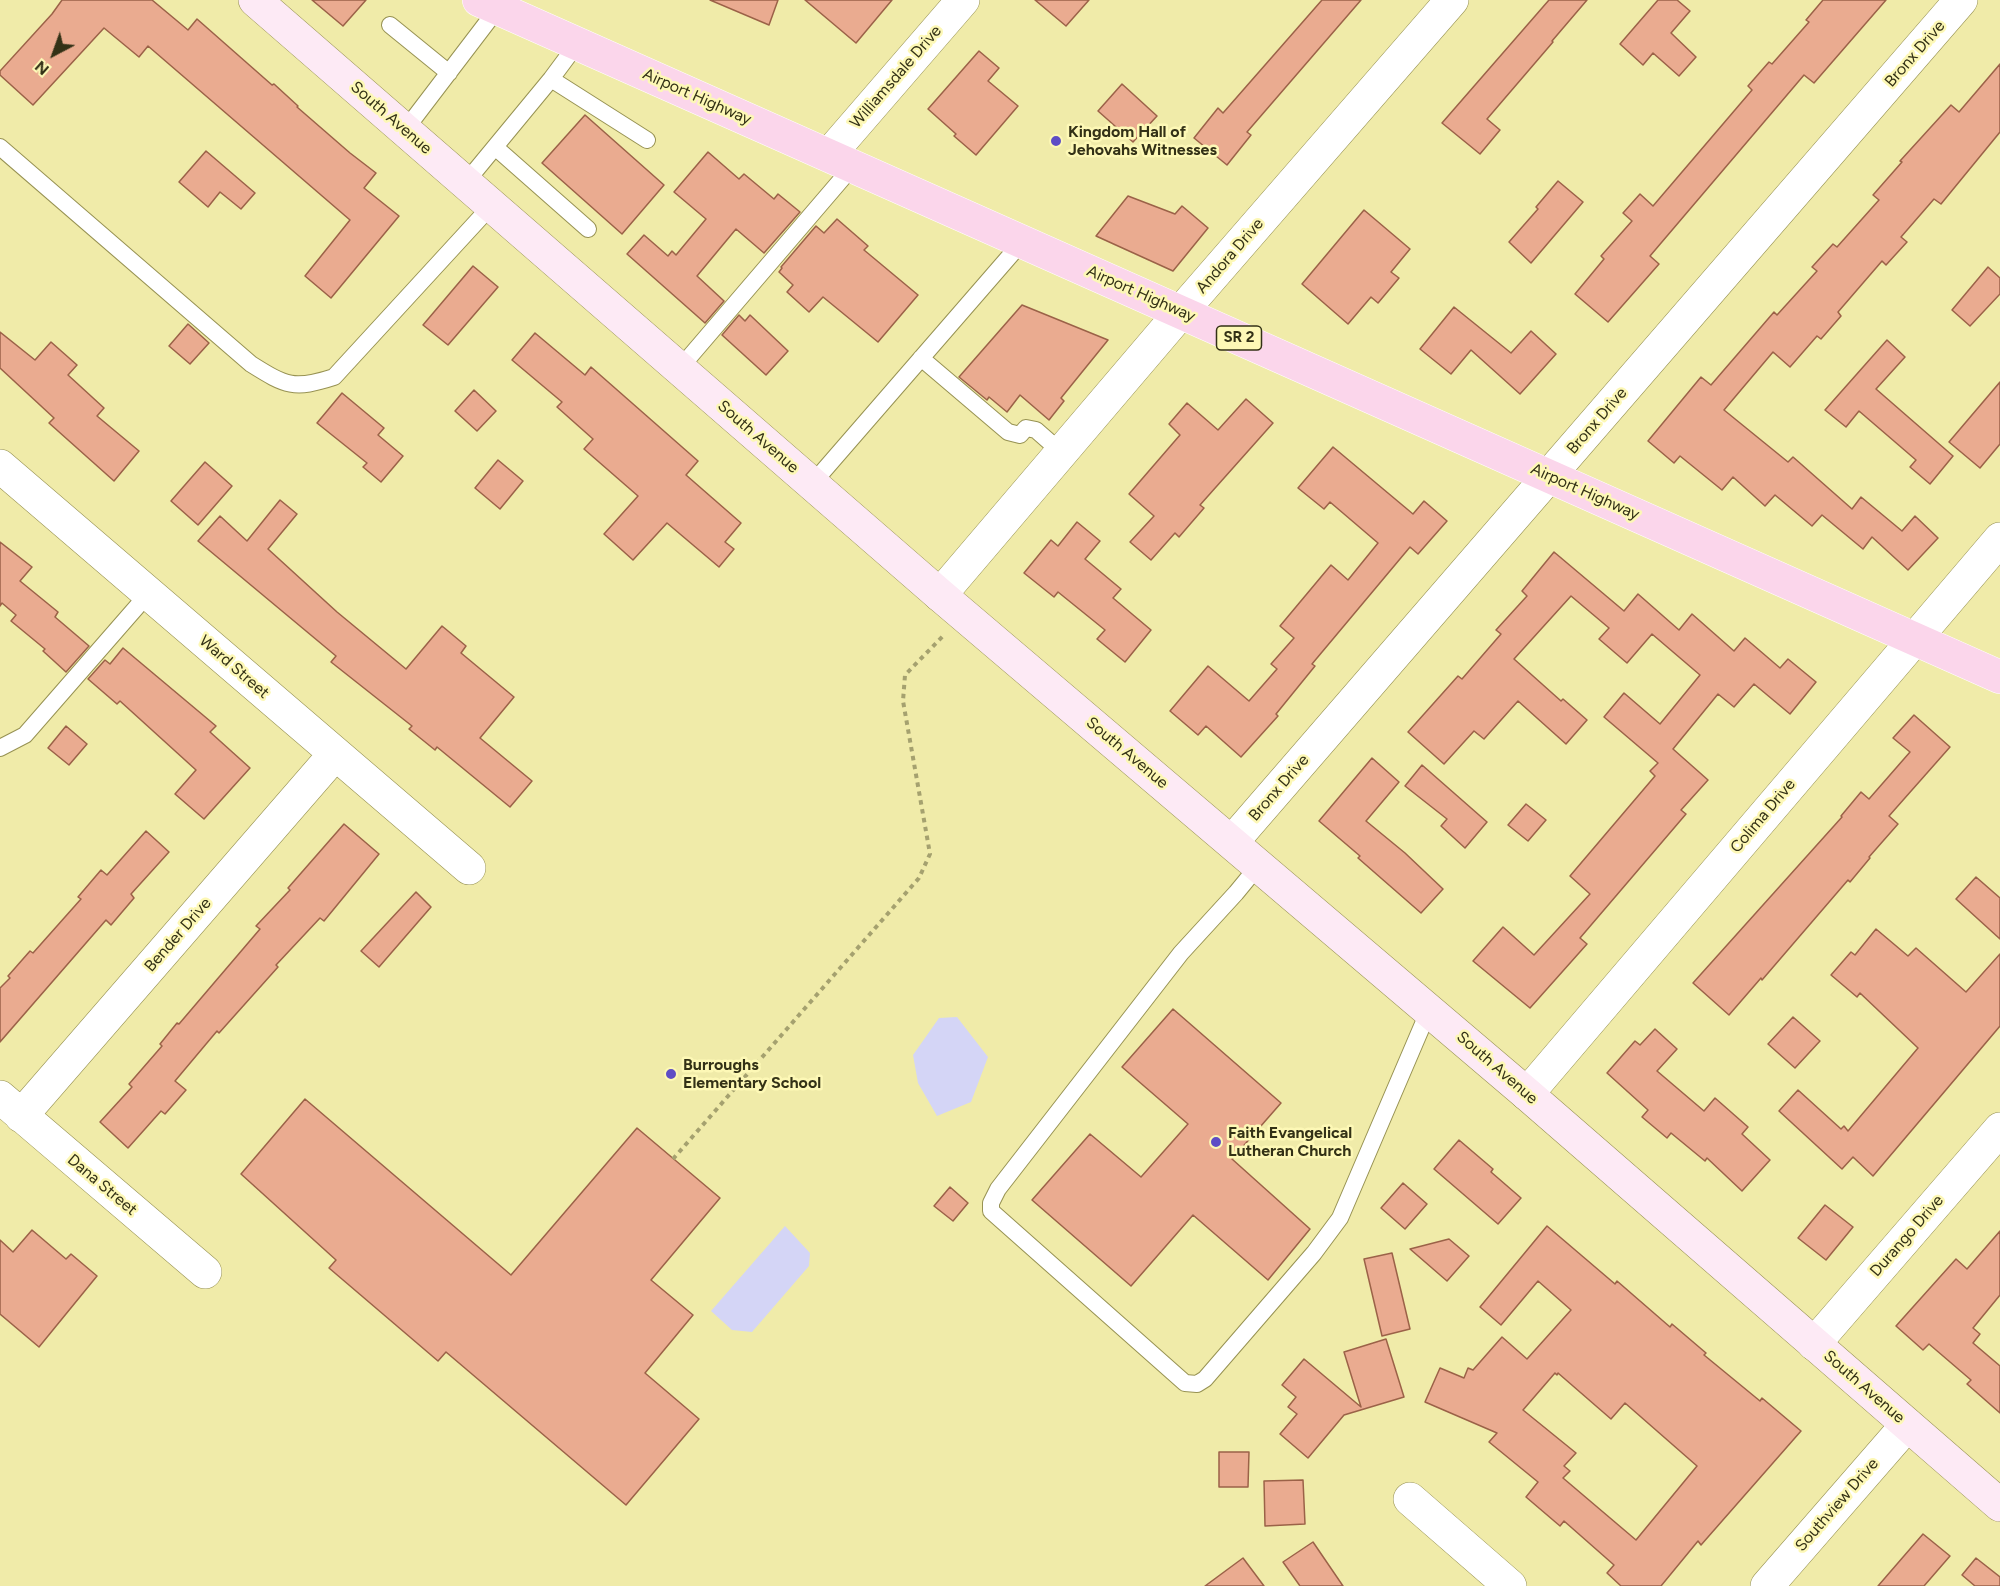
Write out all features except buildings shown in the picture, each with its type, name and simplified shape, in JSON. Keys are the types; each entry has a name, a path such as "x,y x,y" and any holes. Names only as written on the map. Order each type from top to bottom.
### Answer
{"main road":[{"name":"Airport Highway","path":"488,4 2000,677"}],"street":[{"name":"South Avenue","path":"255,0 951,605 1527,1094 2000,1505"},
{"name":"Williamsdale Drive","path":"841,160 963,0"},
{"name":"Andora Drive","path":"951,605 1062,452 1452,0"},
{"name":"Bronx Drive","path":"1232,842 1961,0"},
{"name":"Ward Street","path":"0,466 470,868"},
{"name":"Colima Drive","path":"1527,1094 2000,539"},
{"name":"Bender Drive","path":"11,1107 335,754"},
{"name":"Dana Street","path":"11,1107 205,1272"},
{"name":"Durango Drive","path":"1814,1344 2000,1129"},
{"name":"Southview Drive","path":"1767,1586 1907,1425"},
{"path":"1410,1499 1510,1586"}],"lane":[{"path":"405,130 449,73 488,4"},
{"path":"390,25 449,73"},
{"path":"466,182 577,44"},
{"path":"551,79 647,140"},
{"path":"0,147 251,364 275,379 296,386 317,383 334,377 492,205"},
{"path":"495,147 588,229"},
{"path":"680,369 841,160"},
{"path":"812,484 1022,242"},
{"path":"921,358 1008,432 1020,435 1026,428 1036,430 1062,452"},
{"path":"0,748 25,735 148,594"},
{"path":"1259,865 1181,953 1113,1038 998,1189 991,1203 991,1211 1185,1383 1197,1384 1205,1379 1314,1253 1340,1218 1429,1010"}],"path":[{"path":"674,1159 919,878 930,854 903,701 906,675 951,605"}],"shaded area":[{"path":"957,1017 988,1057 971,1102 937,1116 918,1083 913,1055 939,1018"},
{"path":"785,1226 810,1253 809,1266 752,1332 732,1330 711,1311"}],"place":[{"name":"Kingdom Hall of Jehovahs Witnesses","path":"1056,141"},
{"name":"Burroughs Elementary School","path":"671,1074"},
{"name":"Faith Evangelical Lutheran Church","path":"1216,1142"}]}
